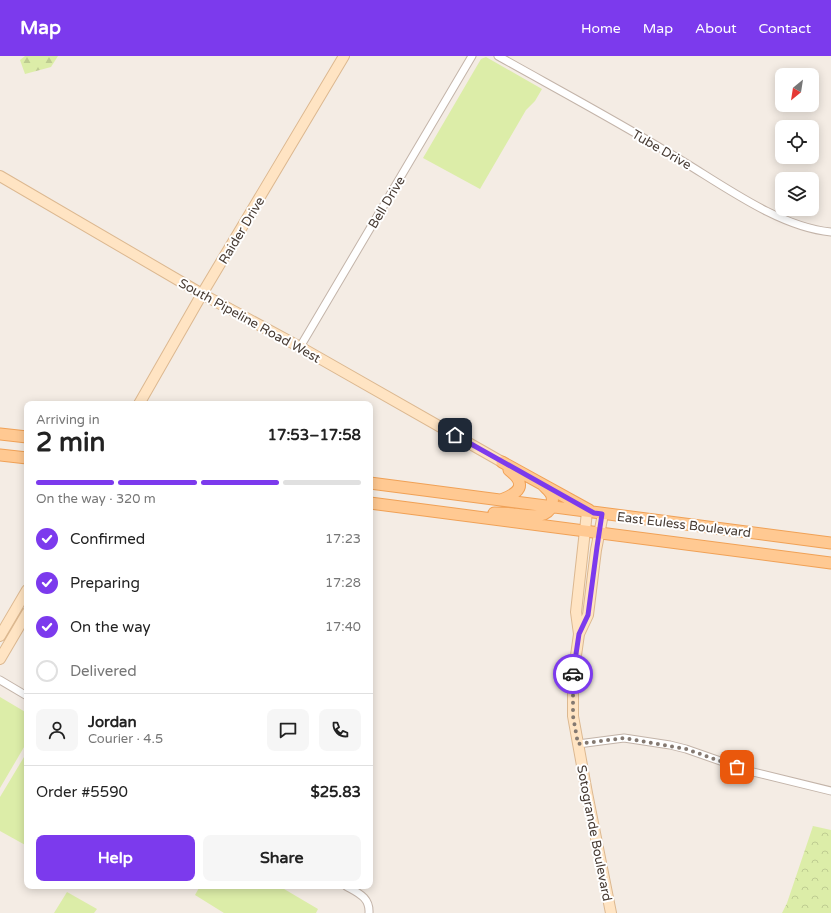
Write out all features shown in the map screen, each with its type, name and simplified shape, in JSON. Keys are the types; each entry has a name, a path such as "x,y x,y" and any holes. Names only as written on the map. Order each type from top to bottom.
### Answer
{"main road":[{"path":"0,434 24,437"},
{"path":"0,455 24,458"},
{"path":"502,462 594,513"},
{"path":"500,500 516,493 519,487 516,475 502,462"},
{"name":"East Euless Boulevard","path":"373,483 831,543"},
{"path":"458,515 484,512 535,516 543,515 551,507 552,494 543,485"},
{"name":"East Euless Boulevard","path":"373,503 831,563"}],"street":[{"name":"Raider Drive","path":"141,401 202,294 344,56"},
{"name":"Bell Drive","path":"300,347 472,56"},
{"name":"Tube Drive","path":"498,56 668,152 754,204 783,218 807,227 831,232"},
{"name":"South Pipeline Road West","path":"0,176 202,294 300,347 502,462"},
{"name":"Sotogrande Boulevard","path":"594,513 584,531 576,612 579,634 573,677 573,716 611,913"},
{"name":"Sotogrande Boulevard","path":"579,634 588,615 599,533 594,513"},
{"path":"0,636 24,595"},
{"path":"0,659 24,618"},
{"path":"0,680 24,694"},
{"path":"578,744 624,738 670,746 686,749 749,771 831,791"},
{"path":"351,889 366,899 369,903 369,913"}],"green space":[{"path":"25,56 58,56 51,67 25,74 20,60"},
{"path":"486,57 542,89 535,101 526,110 480,189 423,158 481,59"},
{"path":"0,697 24,711 24,747 0,788"},
{"path":"24,757 24,844 0,831 0,797"},
{"path":"813,826 831,830 831,913 782,913 787,903"},
{"path":"198,889 284,889 318,909 316,913 224,913 195,895"},
{"path":"67,892 97,909 94,913 54,913"}],"way so far":[{"path":"573,674 573,716 578,744 624,738 686,749 737,767"}],"route":[{"path":"455,435 594,513 602,514 588,615 579,634 573,674"}]}
